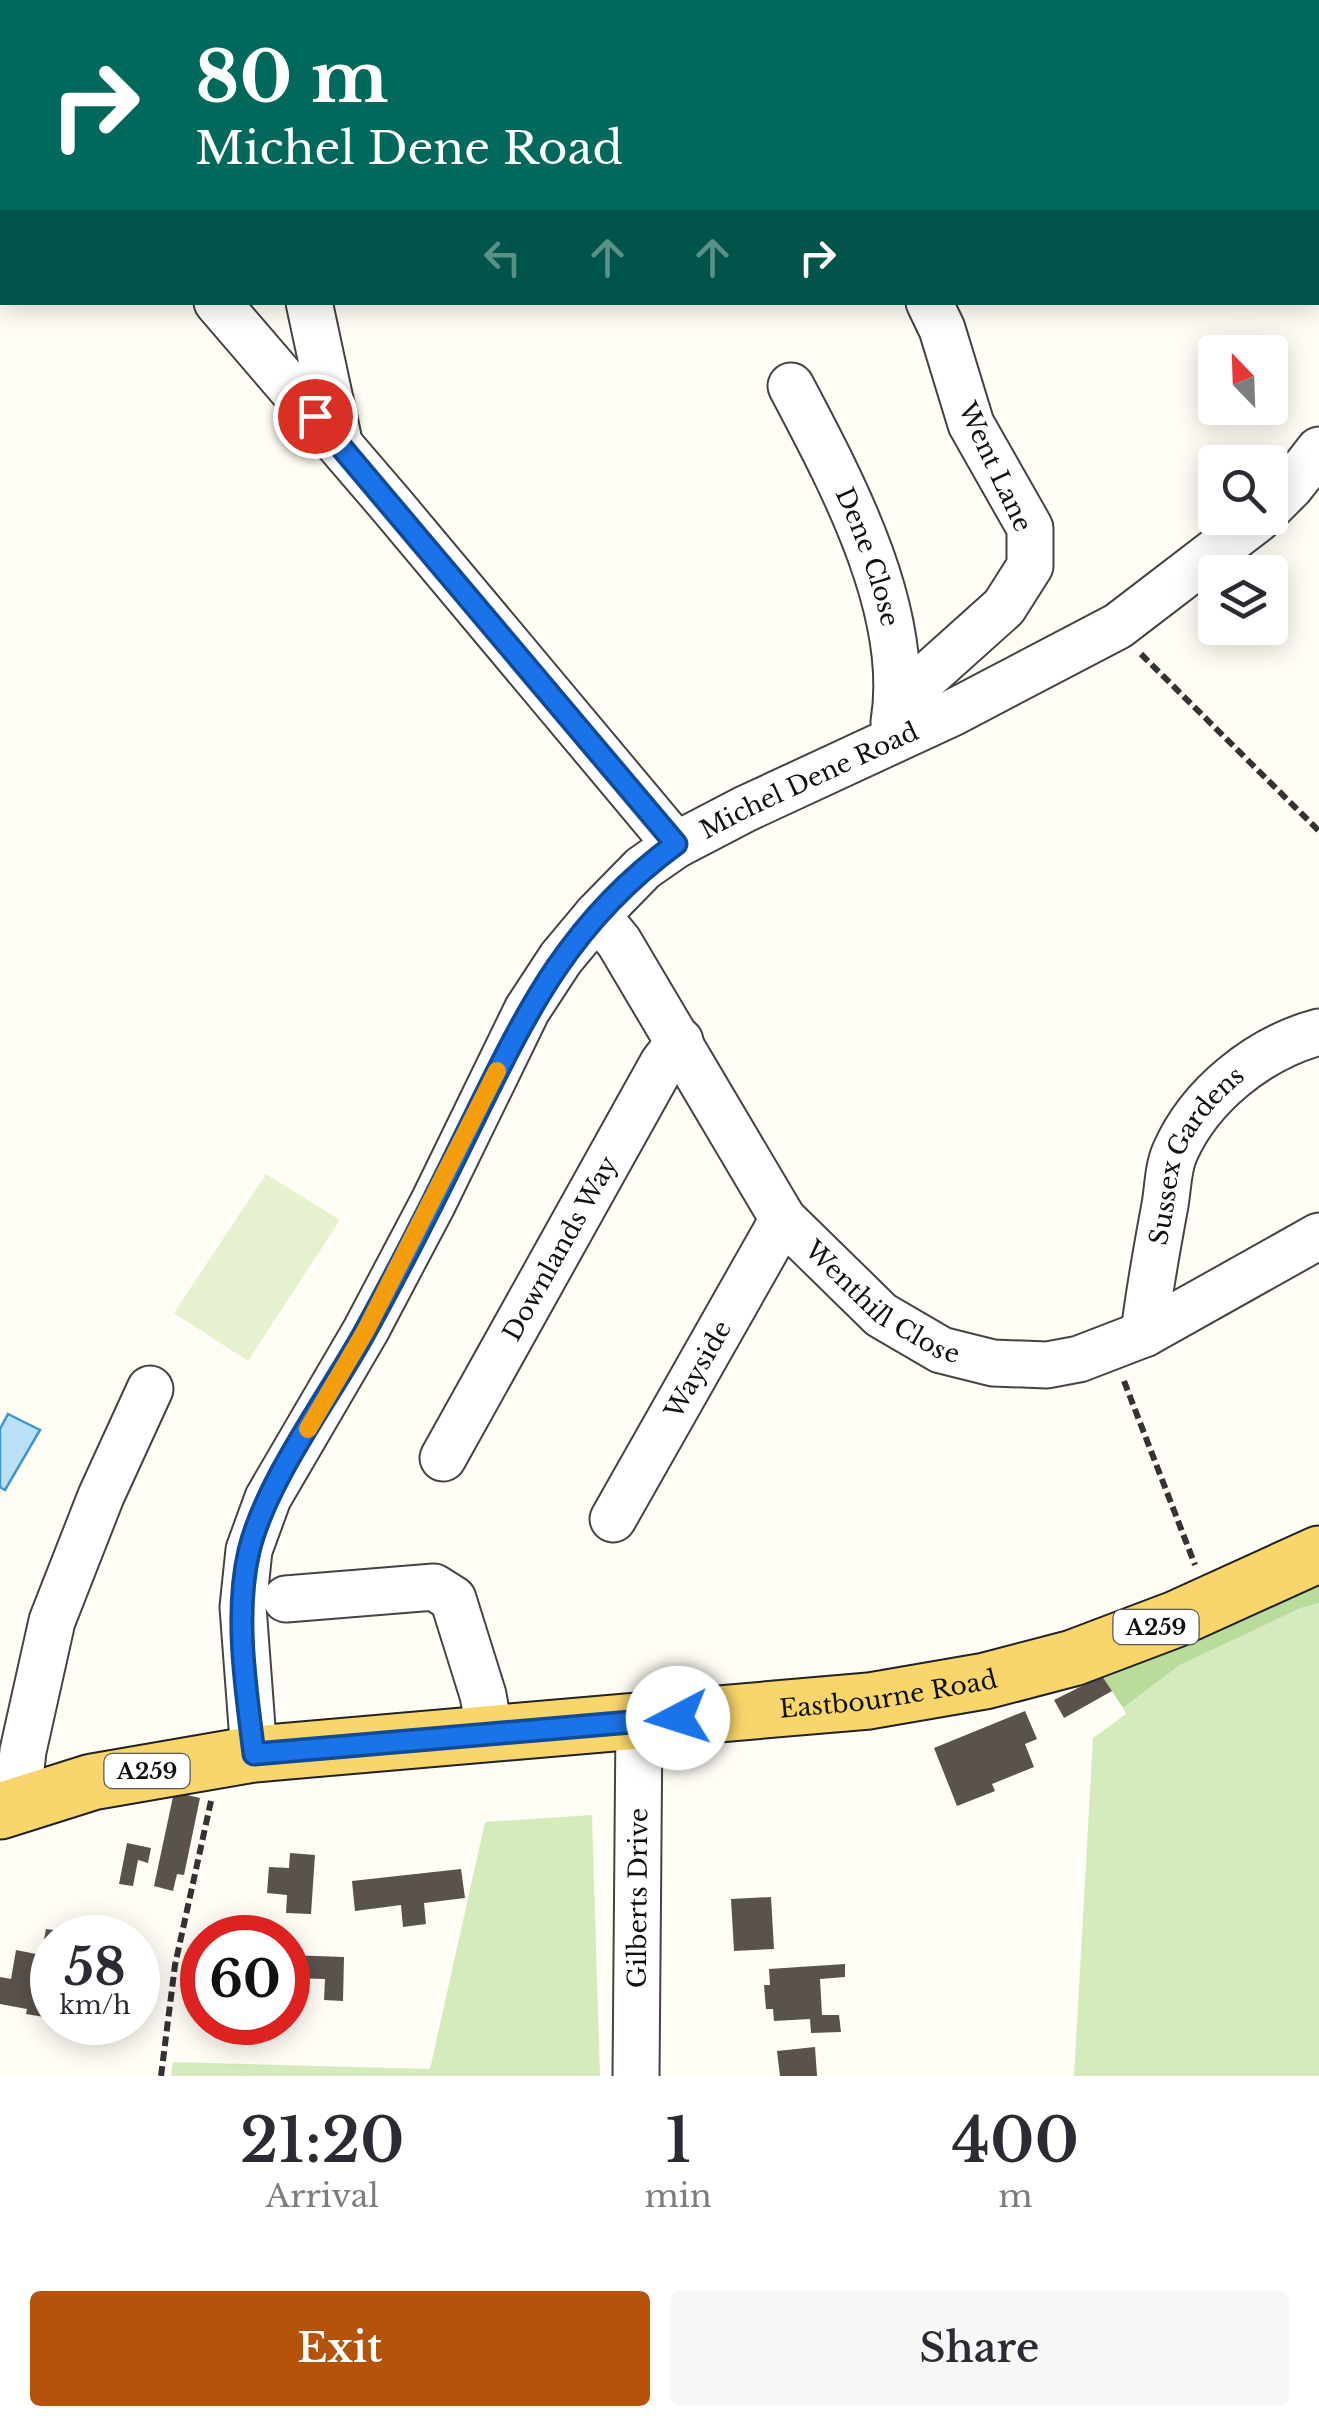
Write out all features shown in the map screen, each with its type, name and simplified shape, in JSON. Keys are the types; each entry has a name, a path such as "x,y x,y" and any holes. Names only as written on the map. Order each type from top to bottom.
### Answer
{"main road":[{"name":"Eastbourne Road","path":"234,1757 869,1700 985,1681 1073,1658 1211,1603 1319,1554"},
{"name":"A259","path":"9,1808 92,1782 234,1757"}],"street":[{"path":"220,305 676,844"},
{"path":"310,305 340,444"},
{"name":"Went Lane","path":"895,721 928,671 1004,606 1030,566 1030,528 971,424 930,305"},
{"name":"Dene Close","path":"791,386 862,528 882,594 898,673 895,721"},
{"path":"1288,489 1319,450"},
{"name":"Michel Dene Road","path":"234,1757 249,1550 268,1498 366,1330 527,1010 561,958 643,868 676,844 895,721 952,713 1118,626 1237,535"},
{"name":"Wenthill Close","path":"597,915 619,942 680,1041 783,1220 881,1315 941,1350 993,1364 1047,1366 1128,1341 1319,1236"},
{"name":"Sussex Gardens","path":"1128,1341 1174,1154 1196,1116 1229,1079 1266,1056 1319,1032"},
{"name":"Downlands Way","path":"444,1458 663,1063 680,1041"},
{"name":"Wayside","path":"613,1519 783,1220"},
{"path":"9,1808 52,1622 101,1496 150,1389"},
{"path":"286,1598 434,1587 453,1599 483,1694 490,1734"},
{"name":"Gilberts Drive","path":"636,2076 639,1722"}],"path":[{"path":"1118,626 1141,654 1319,831"},
{"path":"1128,1341 1211,1603"},
{"path":"161,2076 176,1964 214,1791 234,1757"}],"green space":[{"path":"266,1174 340,1220 248,1361 174,1313"},
{"path":"1319,1564 1319,1603 1180,1665 1123,1708 1102,1676 1076,1689 1072,1681"},
{"path":"1319,1603 1319,2076 1074,2076 1093,1738 1126,1714 1123,1708 1180,1665"},
{"path":"592,1815 600,2076 171,2076 173,2062 430,2069 485,1822"}],"water":[{"path":"8,1414 40,1430 5,1490 0,1487 0,1429"}],"building":[{"path":"1102,1676 1112,1691 1064,1718 1054,1700"},
{"path":"1025,1711 1037,1739 1025,1744 1034,1767 992,1784 995,1791 957,1806 934,1748"},
{"path":"174,1792 200,1798 184,1875 177,1874 173,1891 154,1886"},
{"path":"127,1843 151,1848 148,1863 138,1860 133,1886 119,1884"},
{"path":"290,1853 315,1855 311,1914 286,1913 287,1895 267,1893 269,1867 289,1868"},
{"path":"461,1869 465,1898 424,1903 426,1924 403,1927 401,1905 355,1911 352,1881"},
{"path":"771,1897 774,1949 734,1951 731,1899"},
{"path":"16,1950 30,1953 30,2015 26,2014 27,2009 0,2004 0,1977 11,1979"},
{"path":"310,1956 344,1957 343,2001 324,2000 325,1979 310,1979"},
{"path":"845,1964 845,1977 820,1979 822,2015 839,2015 841,2032 811,2033 810,2019 774,2021 773,2009 766,2009 764,1985 770,1985 769,1969"},
{"path":"815,2047 817,2076 780,2076 777,2051"}],"slow traffic":[{"path":"308,1429 366,1330 497,1071"}],"route":[{"path":"315,416 676,844 643,868 597,915 561,958 527,1010 366,1330 268,1498 249,1550 243,1606 254,1754 678,1718"}]}
